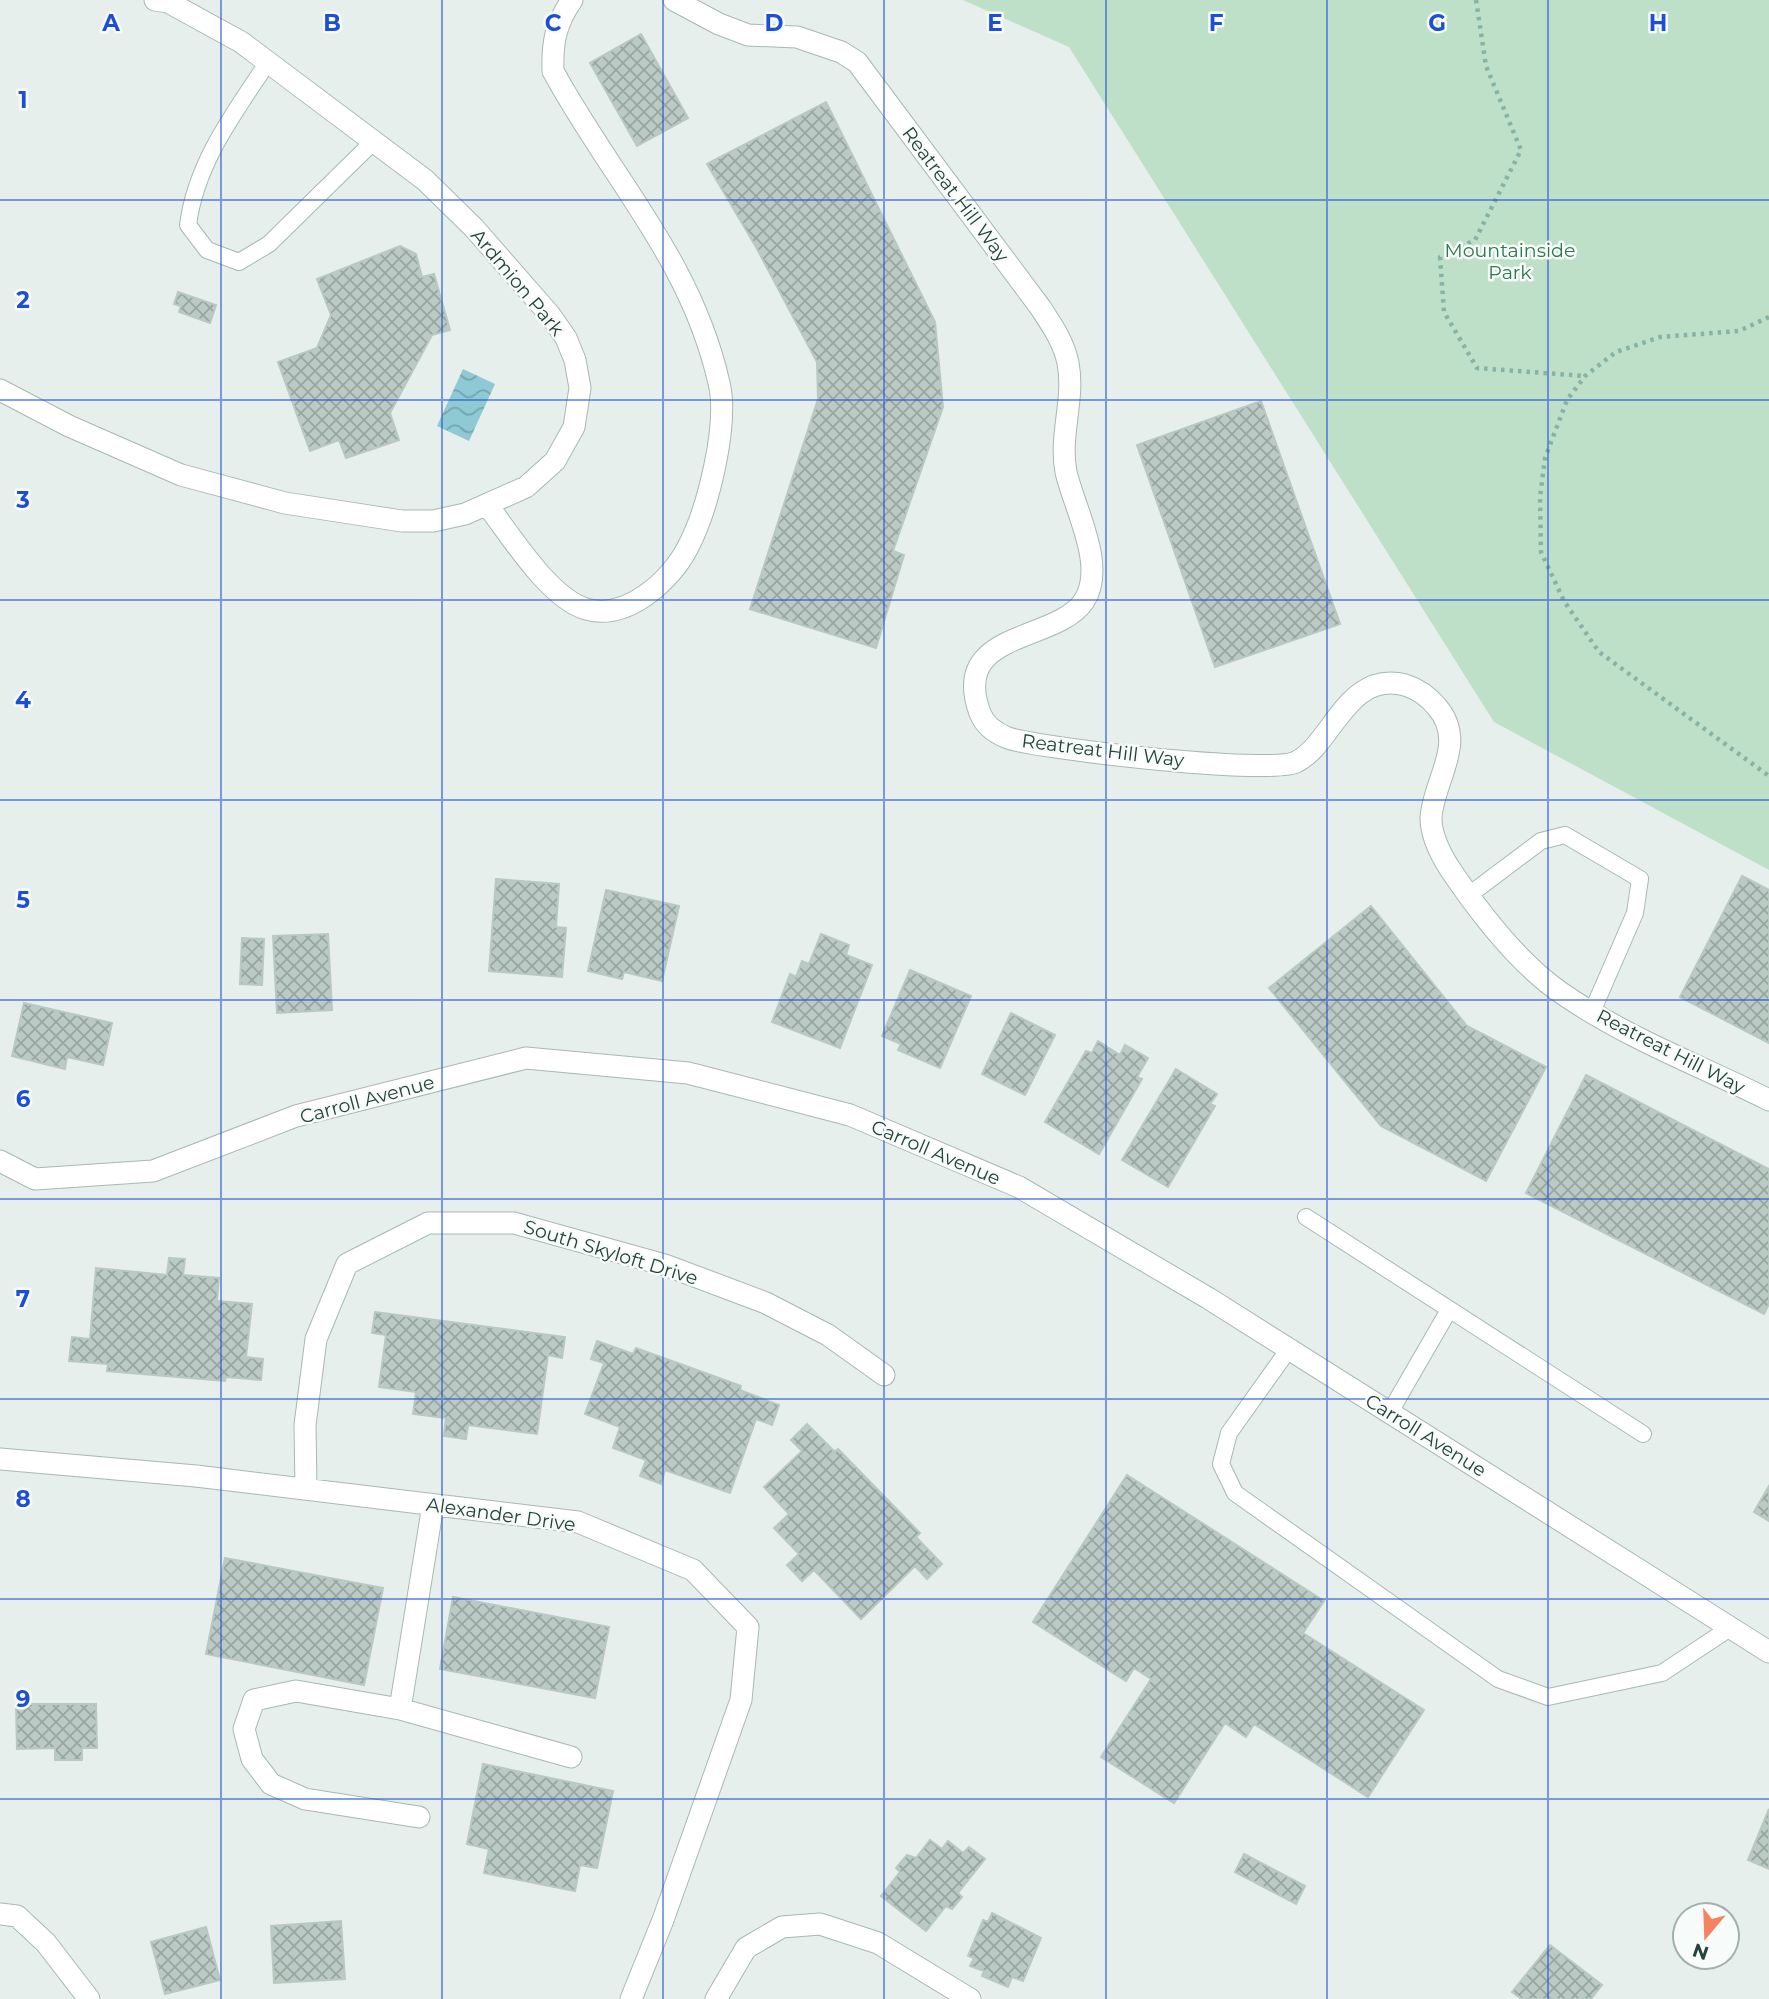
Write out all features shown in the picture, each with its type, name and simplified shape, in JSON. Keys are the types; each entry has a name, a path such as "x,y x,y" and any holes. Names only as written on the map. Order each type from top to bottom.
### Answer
{"street":[{"name":"Ardmion Park","path":"0,390 69,426 181,475 285,503 402,521 433,521 488,506 536,480 567,444 579,406 575,360 550,315 474,228 425,180 241,42 168,2 155,0"},
{"path":"488,506 534,566 561,594 586,609 612,611 633,604 650,590 687,550 699,522 719,444 722,417 720,386 709,343 683,278 553,71 552,43 560,17 572,0"},
{"name":"Reatreat Hill Way","path":"674,0 719,24 748,35 797,37 841,52 857,62 1040,307 1061,341 1069,377 1063,447 1067,474 1086,537 1092,584 1084,601 1072,614 993,649 982,664 975,693 980,713 989,728 1007,737 1035,744 1128,756 1283,766 1306,756 1348,704 1366,691 1384,684 1402,684 1422,692 1440,710 1450,731 1451,750 1437,791 1431,822 1434,838 1447,865 1469,895 1529,964 1557,990 1621,1030 1769,1100"},
{"name":"Carroll Avenue","path":"0,1161 35,1180 153,1171 296,1116 526,1058 688,1073 850,1115 1019,1187 1289,1349 1769,1652"},
{"name":"South Skyloft Drive","path":"306,1489 305,1425 317,1339 347,1264 428,1223 514,1223 665,1265 766,1303 828,1335 884,1375"},
{"name":"Alexander Drive","path":"0,1459 196,1476 579,1522 693,1570 748,1627 741,1700 663,1920 631,1999"},
{"path":"400,1709 433,1505"},
{"path":"419,1817 305,1799 271,1784 252,1759 244,1729 254,1700 296,1691 400,1709 571,1757"},
{"path":"0,1914 18,1916 46,1943 89,1999"},
{"path":"716,1999 746,1948 782,1927 820,1924 878,1943 970,1999"}],"lane":[{"path":"268,62 218,139 192,196 188,225 206,250 239,262 270,244 374,141"},
{"path":"1469,895 1541,841 1565,835 1640,879 1635,913 1592,1012"},
{"path":"1306,1217 1643,1434"},
{"path":"1390,1412 1450,1310"},
{"path":"1289,1349 1229,1433 1221,1464 1235,1493 1498,1679 1548,1697 1637,1678 1662,1672 1730,1628"}],"path":[{"path":"1476,0 1486,66 1521,150 1475,240 1440,257 1444,312 1476,368 1585,376"},
{"path":"1769,317 1739,331 1660,337 1616,352 1585,376 1567,400 1545,457 1540,497 1541,552 1564,601 1599,652 1769,776"}],"green space":[{"name":"Mountainside Park","path":"963,0 1769,0 1769,870 1494,722 1069,47"}],"water":[{"path":"463,369 495,384 469,441 437,426"}],"building":[{"path":"641,34 688,118 637,146 590,63"},
{"path":"826,102 935,322 943,407 893,551 904,555 876,648 750,609 818,399 817,362 756,247 707,164"},
{"path":"400,246 416,254 422,277 434,274 450,330 432,335 390,413 399,440 346,458 339,440 310,451 278,362 317,348 331,315 317,279"},
{"path":"178,292 216,305 210,323 179,312 181,306 174,304"},
{"path":"1261,401 1340,624 1215,667 1137,445"},
{"path":"1742,876 1769,890 1769,1043 1680,997"},
{"path":"496,879 559,884 556,927 566,928 562,977 489,971"},
{"path":"606,890 679,906 662,981 624,972 622,979 588,971"},
{"path":"1371,906 1467,1026 1546,1067 1486,1181 1381,1126 1269,988"},
{"path":"328,934 332,1010 277,1013 273,936"},
{"path":"821,934 849,945 846,955 872,965 840,1048 772,1022 790,974 796,977 802,961 809,964"},
{"path":"242,938 264,939 262,985 240,984"},
{"path":"910,970 971,996 940,1068 898,1050 901,1044 882,1036"},
{"path":"24,1003 112,1023 103,1065 67,1057 65,1069 12,1056"},
{"path":"1011,1013 1055,1035 1025,1095 982,1074"},
{"path":"1098,1041 1120,1055 1125,1045 1148,1058 1137,1077 1142,1079 1099,1154 1045,1122 1086,1051 1092,1053"},
{"path":"1176,1069 1217,1094 1210,1104 1215,1106 1168,1187 1122,1160"},
{"path":"1586,1075 1769,1169 1769,1304 1764,1314 1526,1193"},
{"path":"169,1258 185,1259 183,1275 219,1278 217,1301 252,1304 246,1357 263,1359 261,1380 226,1377 225,1381 107,1371 108,1364 69,1361 72,1337 90,1339 96,1268 167,1275"},
{"path":"375,1312 565,1337 562,1358 548,1355 537,1434 468,1425 466,1439 444,1436 446,1418 413,1414 416,1392 379,1387 386,1335 372,1333"},
{"path":"597,1341 633,1354 636,1348 741,1386 740,1390 779,1405 772,1425 756,1419 730,1493 665,1470 661,1484 640,1476 646,1460 613,1448 620,1427 585,1414 604,1363 591,1359"},
{"path":"807,1424 835,1452 838,1449 920,1533 916,1537 942,1564 927,1579 915,1566 861,1619 814,1570 802,1581 787,1565 799,1554 774,1528 789,1514 764,1487 802,1451 791,1440"},
{"path":"1127,1475 1324,1601 1303,1633 1424,1710 1368,1797 1254,1724 1246,1737 1225,1723 1174,1803 1101,1757 1151,1679 1134,1668 1126,1681 1033,1622"},
{"path":"1769,1486 1769,1521 1754,1512"},
{"path":"225,1558 383,1588 364,1685 206,1654"},
{"path":"453,1597 609,1627 595,1698 440,1669"},
{"path":"16,1704 96,1704 97,1748 82,1748 82,1760 55,1760 55,1748 17,1749"},
{"path":"483,1764 613,1791 597,1868 580,1865 575,1891 484,1873 489,1849 467,1844"},
{"path":"1769,1809 1769,1869 1748,1860"},
{"path":"930,1840 942,1849 948,1841 963,1853 969,1847 985,1859 958,1893 962,1897 952,1909 946,1906 926,1931 881,1896 900,1872 896,1868 907,1855 916,1858"},
{"path":"1244,1854 1305,1886 1296,1904 1235,1872"},
{"path":"992,1913 1041,1938 1023,1981 1012,1977 1008,1987 982,1976 984,1971 970,1966 974,1958 968,1956 983,1920 988,1922"},
{"path":"341,1921 345,1979 274,1983 271,1926"},
{"path":"206,1927 220,1980 165,1994 151,1942"},
{"path":"1550,1945 1602,1985 1591,1999 1522,1999 1512,1992"}]}
